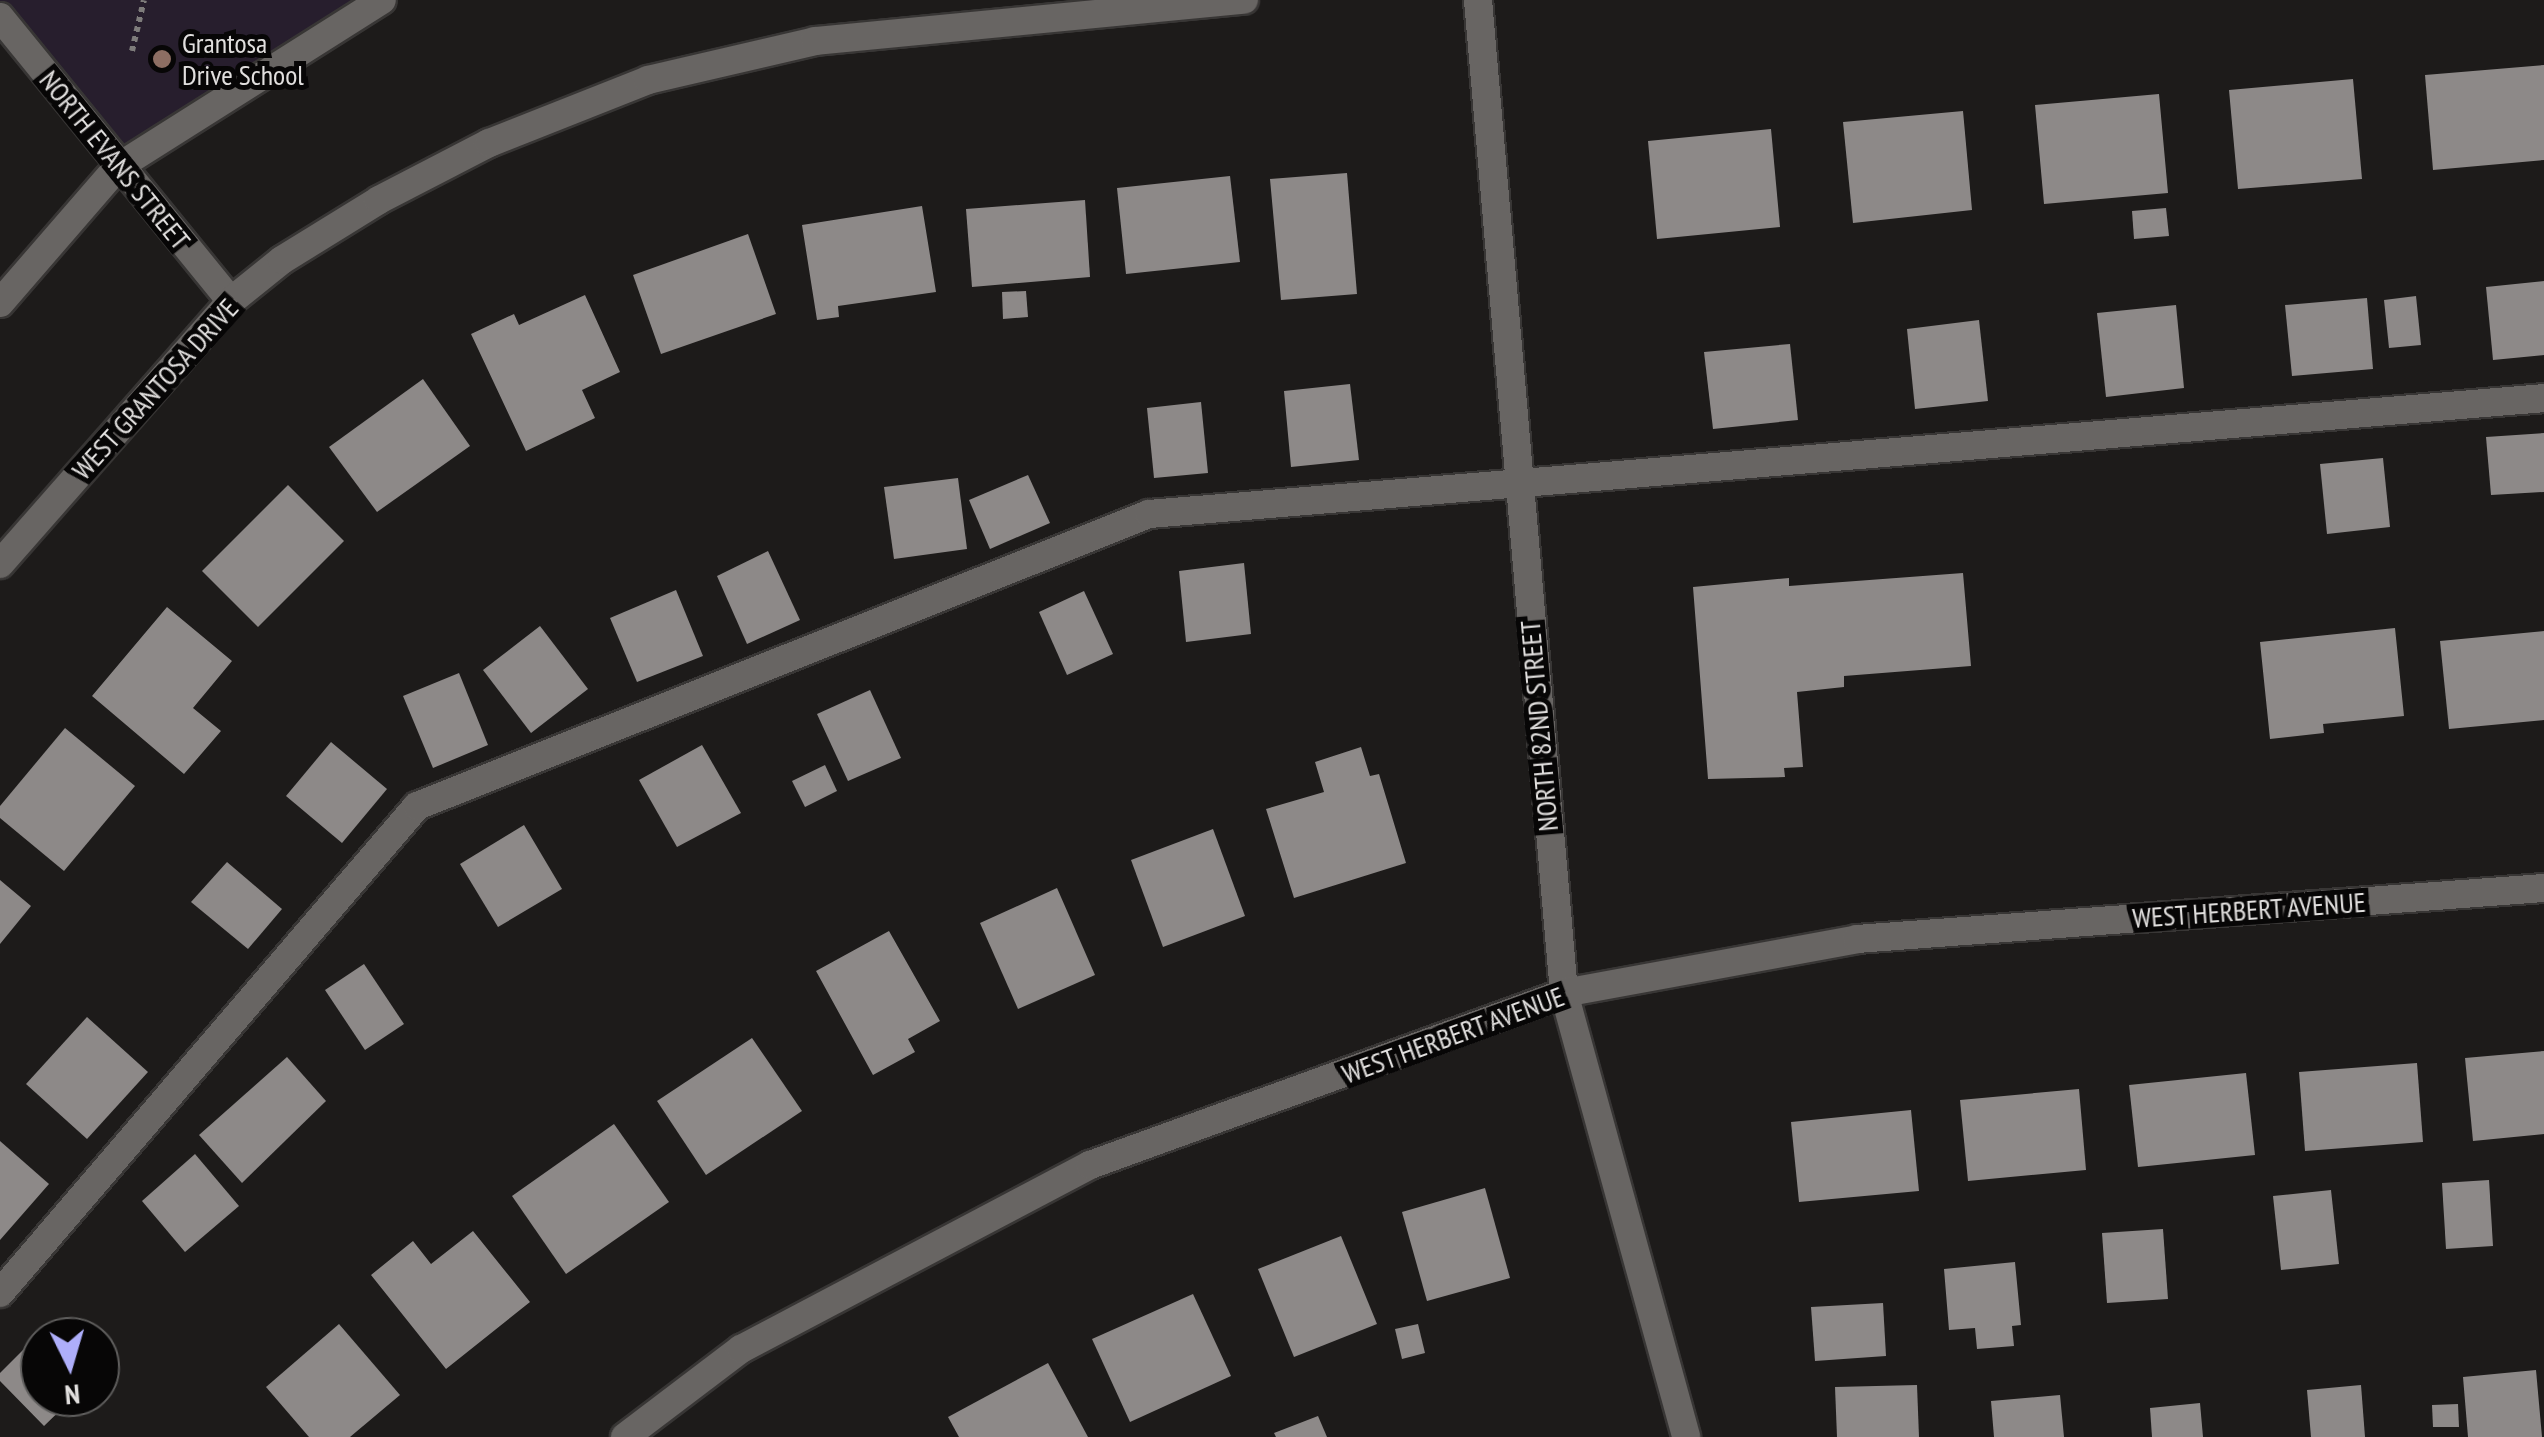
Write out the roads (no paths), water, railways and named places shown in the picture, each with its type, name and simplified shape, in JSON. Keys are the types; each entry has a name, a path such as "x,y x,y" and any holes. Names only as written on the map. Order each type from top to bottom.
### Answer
{"street":[{"path":"0,303 118,167 187,128 382,0"},
{"name":"WEST GRANTOSA DRIVE","path":"0,564 232,301 282,260 379,200 489,143 648,80 815,41 1244,0"},
{"name":"NORTH 82ND STREET","path":"1478,0 1516,480 1564,993 1686,1437"},
{"name":"NORTH EVANS STREET","path":"0,18 118,167 232,301"},
{"path":"0,1294 417,806 1149,514 1516,480 2544,398"},
{"name":"WEST HERBERT AVENUE","path":"625,1437 741,1349 1090,1165 1564,993 1856,939 2544,888"}],"place":[{"name":"Grantosa Drive School","path":"162,59"}]}
